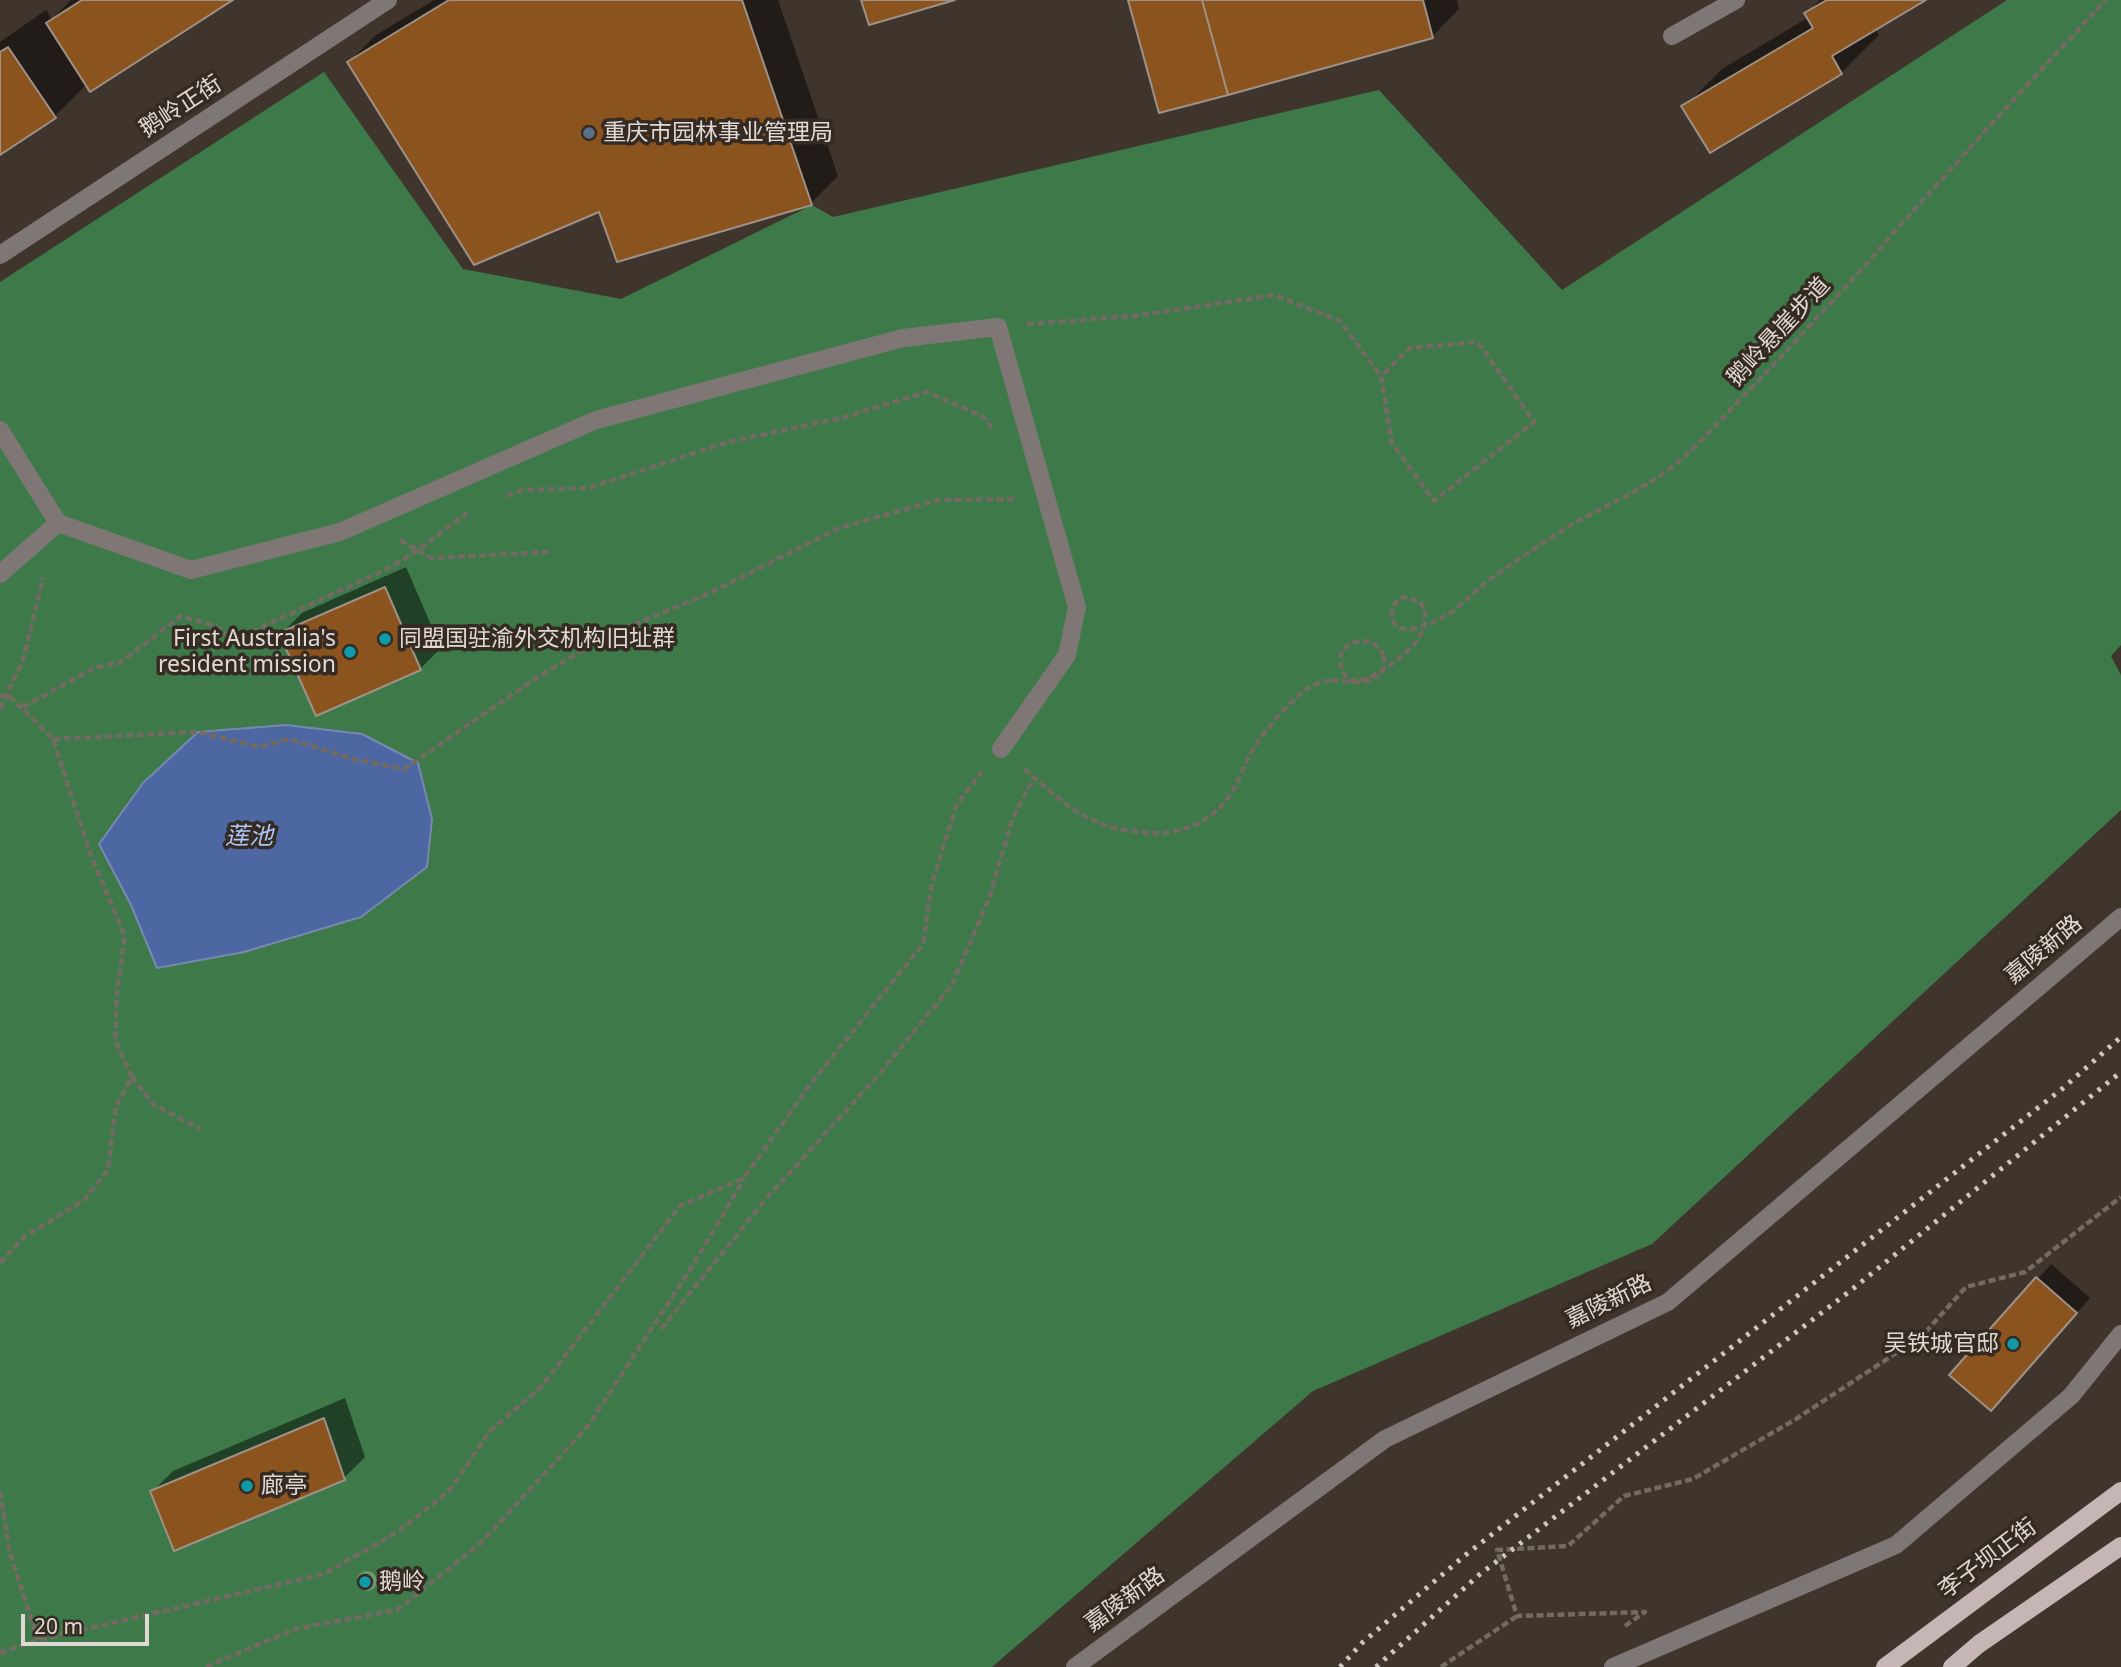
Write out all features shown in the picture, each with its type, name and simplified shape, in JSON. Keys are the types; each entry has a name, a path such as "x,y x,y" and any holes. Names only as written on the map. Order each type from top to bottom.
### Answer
{"main road":[{"name":"李子坝正街","path":"1885,1667 2121,1491"},
{"path":"1952,1667 1979,1643 2121,1546"}],"street":[{"name":"鹅岭正街","path":"0,255 388,0"},
{"path":"1672,36 1736,0"},
{"path":"0,430 58,523 191,570 340,532 596,420 903,338 998,327 1077,607 1067,655 1001,748"},
{"path":"0,574 58,523"},
{"name":"嘉陵新路","path":"1075,1667 1385,1439 1668,1302 2121,917"},
{"path":"1613,1667 1896,1545 2071,1396 2121,1334"}],"path":[{"name":"鹅岭悬崖步道","path":"1034,777 1074,812 1094,822 1121,830 1160,833 1184,829 1210,817 1231,793 1262,737 1302,691 1310,685 1332,680 1366,682 1379,674 1384,667 1385,661 1377,645 1370,641 1360,641 1345,647 1340,656 1342,671 1350,680 1359,681 1377,673 1388,666 1413,646 1424,628 1425,620 1426,616 1424,608 1414,598 1403,597 1396,600 1391,617 1393,624 1400,629 1409,629 1416,627 1426,624 1440,618 1457,609 1506,568 1574,524 1637,491 1678,462 1790,349 2022,89 2106,0"},
{"path":"998,327 1135,316 1274,295 1340,321 1381,376 1392,443 1434,501 1534,422 1478,342 1410,348 1381,376"},
{"path":"501,499 523,490 589,488 728,442 841,418 927,392 984,417 999,438"},
{"path":"54,739 198,732 258,747 289,739 353,759 404,769 535,679 604,638 710,593 839,528 939,500 1046,498"},
{"path":"23,707 94,668 121,662 181,616 215,626 234,640 389,568 418,550 467,512 478,508"},
{"path":"366,520 431,558 550,552"},
{"path":"0,709 23,660 58,523"},
{"path":"0,697 8,694"},
{"path":"8,694 54,739 90,853 125,936 117,992 115,1040 132,1077 154,1105 200,1129"},
{"path":"206,1667 295,1629 397,1610 480,1544 589,1426 695,1262 744,1178 812,1082 923,944 932,883 957,804 1001,748 1034,777 1012,820 990,895 952,985 881,1072 765,1200 661,1329"},
{"path":"0,1263 24,1237 84,1200 108,1170 117,1106 132,1077"},
{"path":"0,1653 38,1640 324,1574 399,1531 450,1490 489,1431 542,1386 680,1206 744,1178"},
{"path":"1517,1616 1497,1550 1568,1546 1624,1496 1693,1479 1796,1419 1922,1336 1966,1287 2025,1272 2121,1197"},
{"path":"0,1492 10,1552 38,1640"},
{"path":"1441,1667 1517,1616 1645,1612 1624,1626"}],"green space":[{"path":"2007,0 2121,0 2121,645 2111,656 2121,675 2121,810 1652,1244 1313,1391 992,1667 0,1667 0,282 324,72 463,269 621,299 812,205 833,217 1379,90 1562,290","holes":["131,905 361,917 244,952 157,968"]}],"water":[{"name":"莲池","path":"286,725 362,734 418,763 432,819 427,867 361,917 244,952 157,968 131,905 99,844 143,783 198,732"}],"building":[{"path":"82,0 233,0 90,92 46,23"},
{"name":"重庆市园林事业管理局","path":"449,0 742,0 812,205 617,262 599,212 474,265 347,62"},
{"path":"861,0 955,0 869,25"},
{"path":"1128,0 1202,0 1228,95 1159,113"},
{"path":"1202,0 1423,0 1433,38 1228,95"},
{"path":"1827,0 1926,0 1832,56 1842,74 1710,153 1681,106 1813,28 1804,13"},
{"path":"8,47 56,118 0,155 0,52"},
{"name":"First Australia's resident mission","path":"385,587 421,670 316,716 279,633"},
{"name":"吴铁城官邸","path":"2036,1277 2077,1313 1991,1411 1949,1375"},
{"name":"廊亭","path":"324,1418 345,1480 174,1551 150,1491"}],"railway":[{"path":"1340,1667 1363,1642 1463,1557 2062,1089 2121,1037"},
{"path":"1376,1667 1479,1575 1850,1291 2121,1072"}],"place":[{"name":"重庆市园林事业管理局","path":"589,133"},
{"name":"同盟国驻渝外交机构旧址群","path":"385,639"},
{"name":"First Australia's resident mission","path":"350,652"},
{"name":"吴铁城官邸","path":"2013,1344"},
{"name":"廊亭","path":"247,1486"},
{"name":"鹅岭","path":"365,1582"}]}
